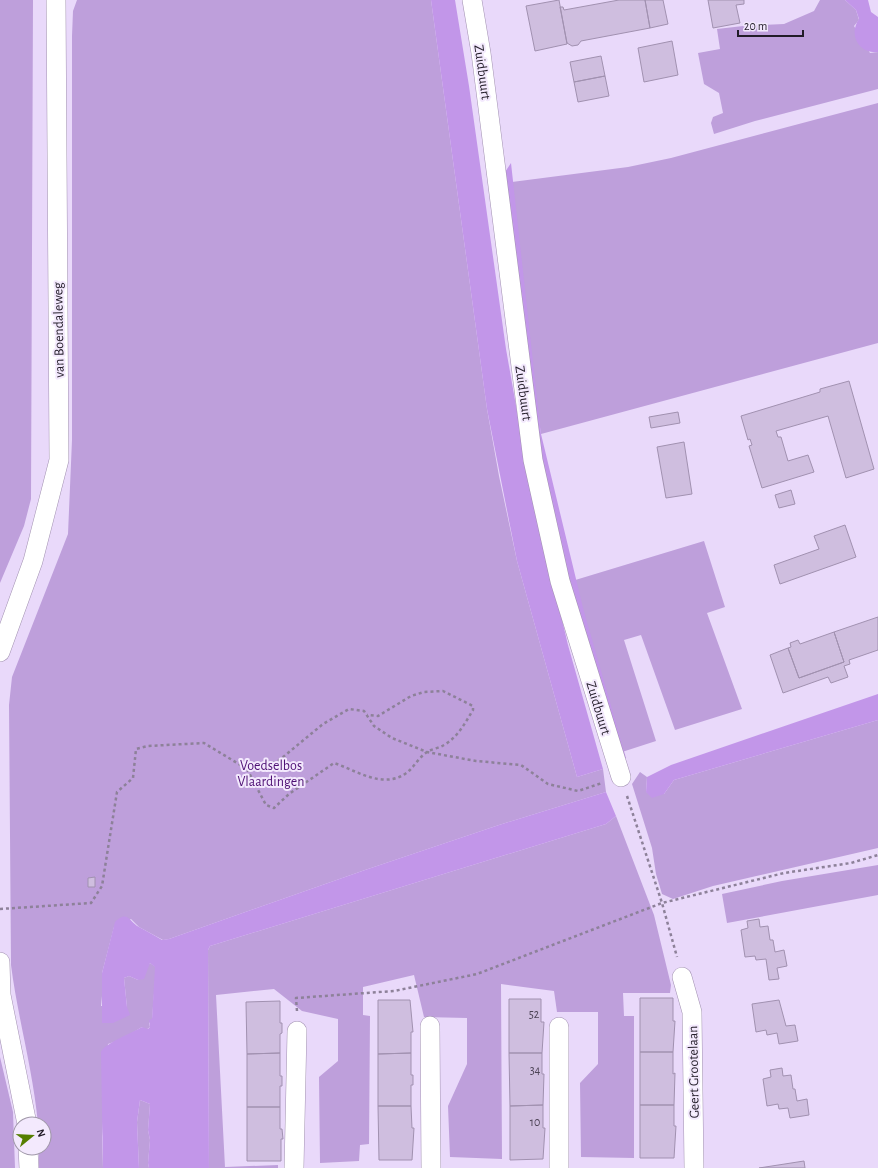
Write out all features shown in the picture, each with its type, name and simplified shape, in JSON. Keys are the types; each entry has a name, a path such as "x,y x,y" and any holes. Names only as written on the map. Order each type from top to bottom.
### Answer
{"street":[{"name":"van Boendaleweg","path":"0,652 33,561 59,460 56,0"},
{"name":"Zuidbuurt","path":"472,0 481,53 533,460 560,581 621,777"},
{"path":"0,962 1,995 25,1116"},
{"name":"Geert Grootelaan","path":"682,977 692,1012 694,1168"},
{"path":"430,1026 430,1168"},
{"path":"559,1027 559,1168"},
{"path":"294,1168 297,1031"},
{"path":"28,1156 29,1168"}],"path":[{"path":"0,909 91,903 102,886 117,792 132,778 136,749 148,746 204,743 247,769 266,805 274,808 289,794 334,763 344,766 358,774 375,778 391,779 405,774 427,752 443,746 460,731 474,706 443,691 424,692 411,696 378,716 367,715"},
{"path":"247,769 277,762 323,724 349,709 364,711 374,726 392,738 427,752 476,761 521,765 548,784 578,791 621,777 662,903 682,977"},
{"path":"297,1031 296,998 394,991 477,974 662,903 784,874 851,863 878,855"}],"green space":[{"path":"0,0 33,0 31,499 24,526 0,583"},
{"name":"Voedselbos Vlaardingen","path":"77,0 431,0 487,409 499,476 517,561 577,777 603,769 606,792 499,825 365,870 169,939 163,940 139,927 131,919 114,927 102,973 103,986 101,1006 127,1007 124,978 129,976 138,980 150,963 156,967 152,1020 149,1023 150,1027 146,1030 142,1027 122,1039 108,1044 102,1137 103,1168 39,1168 39,1156 52,1156 52,1116 37,1116 33,1084 17,1005 11,965 9,705 12,677 68,534 72,440 73,11"},
{"path":"820,0 845,0 856,10 859,20 854,26 870,53 878,52 878,89 755,121 714,134 711,123 713,117 723,113 719,93 704,84 698,53 720,49 717,29 784,24 814,11"},
{"path":"878,103 878,343 541,434 504,183 628,167 671,158"},
{"path":"704,541 725,607 707,613 742,709 675,730 641,635 624,640 656,741 622,752 572,581"},
{"path":"878,720 878,848 713,886 673,899 662,894 656,874 652,848 632,784 640,772 647,777 646,792 664,794 674,780"},
{"path":"616,816 654,915 671,985 670,993 623,993 624,1016 634,1016 634,1158 581,1157 580,1083 598,1064 598,1012 557,1012 554,991 501,984 502,1159 450,1157 448,1106 467,1064 467,1018 424,1017 414,975 363,987 363,1015 370,1016 369,1144 360,1145 359,1161 320,1163 319,1077 338,1061 338,1019 302,1011 274,989 216,995 225,1167 278,1165 278,1168 209,1168 208,950 210,946 606,824"},
{"path":"878,865 878,895 727,923 722,894 782,881"},
{"path":"0,1057 13,1112 12,1156 15,1156 15,1168 0,1168"},
{"path":"140,1100 150,1104 148,1130 150,1140 149,1168 139,1168 137,1122"}],"shaded area":[{"path":"431,0 455,0 469,86 506,349 530,485 568,645 603,769 577,777 517,561 487,409"},
{"path":"845,0 868,0 871,12 878,17 878,52 865,50 857,42 855,31 859,19 856,10"},
{"path":"511,163 541,434 583,608 626,758 622,759 572,595 539,453 505,172"},
{"path":"878,694 878,720 674,780 664,794 652,798 646,792 647,777 671,765"},
{"path":"606,792 616,816 606,824 210,946 208,950 209,1168 149,1168 150,1140 148,1130 150,1104 140,1100 137,1122 139,1168 103,1168 101,1052 108,1045 142,1027 148,1029 150,1027 149,1020 152,1019 155,967 150,963 144,979 138,980 129,976 124,978 127,1007 130,1015 113,1023 102,1023 102,973 115,922 119,918 128,918 136,925 162,940 169,939 365,870 499,825"}],"building":[{"path":"559,0 567,44 535,51 526,6"},
{"path":"619,0 645,0 650,28 581,41 578,45 572,46 567,43 560,7 563,7 564,10"},
{"path":"645,0 663,0 668,24 650,28"},
{"path":"708,0 744,0 744,4 736,5 740,23 713,28"},
{"path":"672,41 678,75 644,82 638,48"},
{"path":"601,56 605,76 574,82 570,62"},
{"path":"605,76 609,96 578,102 574,82"},
{"path":"849,381 874,469 846,478 828,416 776,431 778,437 781,437 788,461 808,455 814,472 762,488 749,446 752,445 750,439 748,440 741,416 820,392 820,389"},
{"path":"678,412 680,423 651,428 649,417"},
{"path":"684,442 692,494 666,498 657,447"},
{"path":"791,490 795,504 779,508 775,495"},
{"path":"845,525 856,557 780,584 774,565 819,549 814,536"},
{"path":"878,617 878,650 849,660 850,664 844,666 848,677 831,683 828,677 783,693 770,655 788,648 799,678 844,662 834,632"},
{"path":"834,632 844,662 799,678 788,648 791,647 790,643 798,640 800,644"},
{"path":"95,877 95,887 88,887 88,878"},
{"path":"759,919 760,927 768,926 770,940 773,940 775,952 784,950 787,966 777,968 779,979 769,980 766,959 756,960 755,956 745,957 741,930 748,928 747,921"},
{"path":"640,998 673,998 673,1021 675,1021 673,1052 640,1052"},
{"path":"509,999 541,999 541,1022 544,1022 542,1053 509,1053"},
{"path":"378,1000 410,1000 413,1032 411,1032 411,1053 378,1054"},
{"path":"779,1000 786,1026 795,1025 798,1041 779,1044 777,1033 767,1035 766,1030 756,1032 752,1004"},
{"path":"280,1001 280,1023 282,1023 282,1033 280,1034 280,1053 247,1054 246,1002"},
{"path":"640,1052 673,1052 673,1074 675,1073 674,1105 640,1105"},
{"path":"280,1053 280,1076 282,1076 282,1086 280,1086 280,1107 247,1107 247,1054"},
{"path":"411,1053 411,1075 413,1075 413,1085 411,1085 411,1106 378,1106 378,1054"},
{"path":"509,1053 542,1053 542,1074 544,1074 543,1105 510,1106"},
{"path":"782,1068 783,1076 791,1075 797,1101 807,1099 809,1115 790,1118 788,1108 779,1109 778,1104 767,1106 763,1079 771,1077 770,1070"},
{"path":"543,1105 543,1128 545,1128 543,1159 510,1160 510,1106"},
{"path":"640,1105 674,1105 674,1126 676,1126 674,1158 640,1158"},
{"path":"378,1106 411,1106 412,1128 414,1128 412,1160 379,1160"},
{"path":"247,1107 280,1107 280,1129 282,1129 283,1139 281,1139 281,1161 247,1161"},
{"path":"804,1161 805,1168 759,1168"}]}
